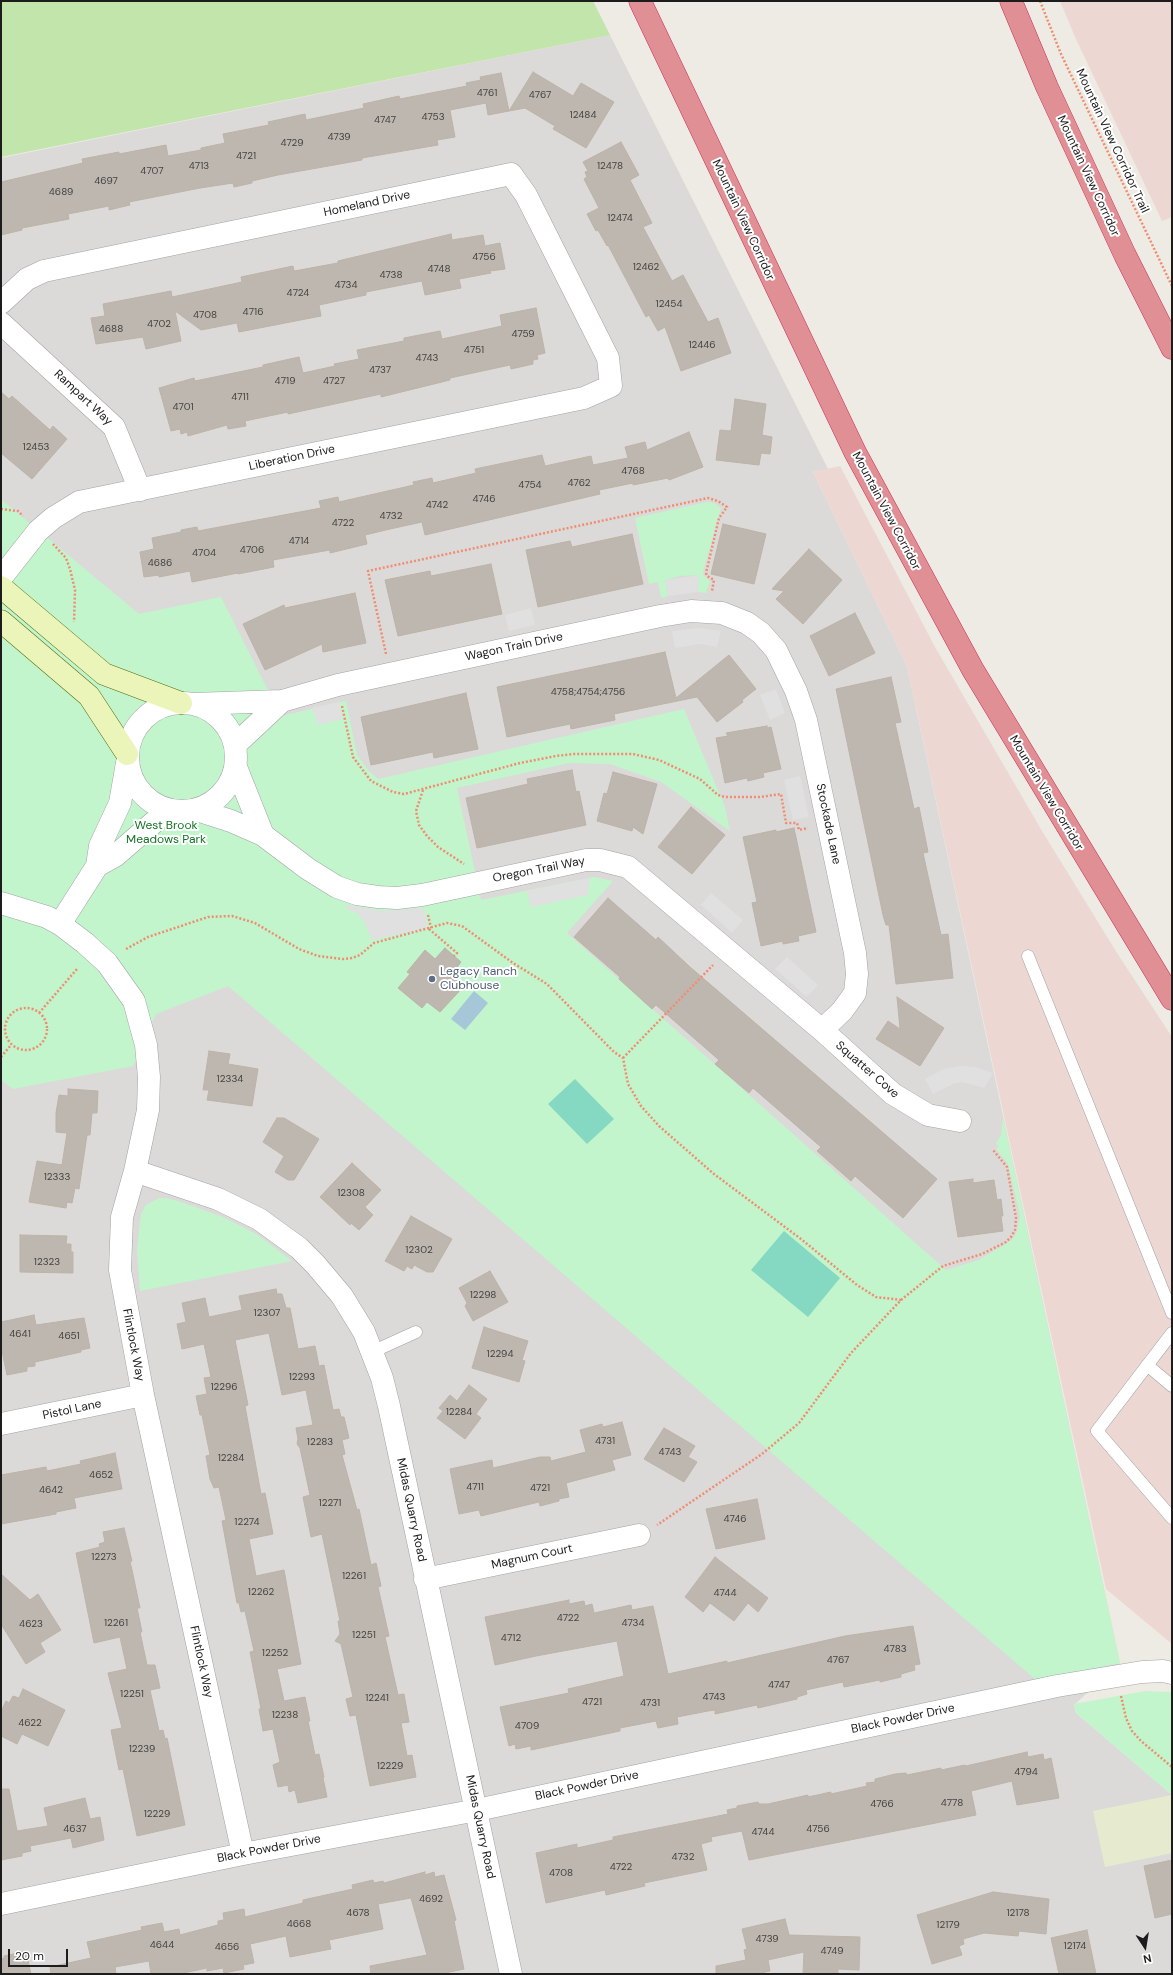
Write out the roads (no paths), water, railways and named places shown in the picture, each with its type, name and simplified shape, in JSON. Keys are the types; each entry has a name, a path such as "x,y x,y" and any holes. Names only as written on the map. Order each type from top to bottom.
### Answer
{"highway":[{"name":"Mountain View Corridor","path":"640,1 855,452 973,670 1172,999"},
{"name":"Mountain View Corridor","path":"1011,1 1047,87 1121,248 1172,348"}],"street":[{"name":"Homeland Drive","path":"1,303 27,279 44,270 511,174 526,195 608,358 611,386"},
{"name":"Rampart Way","path":"1,323 114,427 140,490"},
{"name":"Liberation Drive","path":"1,578 38,532 53,518 79,502 584,398 611,386"},
{"path":"1,587 104,674 207,709 220,718 230,730 235,745 236,767 263,835"},
{"name":"Wagon Train Drive","path":"187,703 282,701 338,685 660,616 691,611 722,613 747,623"},
{"path":"1,621 89,696 127,758 131,778 140,793 153,804 179,811"},
{"name":"Stockade Lane","path":"747,623 761,633 776,650 796,691 803,713 855,953 857,974 855,993 842,1011 822,1030"},
{"name":"Wagon Train Drive","path":"235,745 282,701"},
{"path":"60,924 97,866 100,846 120,804 131,738 139,724 155,710 165,706 187,703"},
{"path":"97,866 115,856 179,811 206,806 220,797 230,783 236,767"},
{"name":"Oregon Trail Way","path":"179,811 200,811 231,820 263,835 308,869 336,887 378,897 397,898 422,896 586,860 614,862 628,867 640,875 822,1030"},
{"name":"Flintlock Way","path":"1,903 47,917 60,924 85,942 107,963 134,1001 146,1045 149,1077 148,1110 135,1171 122,1217 120,1270 143,1395 243,1854"},
{"name":"Squatter Cove","path":"822,1030 893,1094 928,1115 960,1121"},
{"name":"Midas Quarry Road","path":"135,1171 218,1199 259,1219 289,1241 315,1264 354,1313 372,1352 389,1406 511,1974"},
{"name":"Pistol Lane","path":"1,1424 143,1395"},
{"name":"Magnum Court","path":"425,1579 639,1535"},
{"name":"Black Powder Drive","path":"1,1904 243,1854 477,1810 1049,1687 1142,1672 1163,1671 1172,1673"}],"lane":[{"path":"1028,956 1172,1313"},
{"path":"372,1352 416,1332"},
{"path":"1172,1333 1097,1431 1172,1518"},
{"path":"1147,1365 1172,1386"}],"water":[{"path":"474,991 488,1003 465,1030 451,1019"}],"place":[{"name":"Legacy Ranch Clubhouse","path":"432,979"}],"park label":[{"name":"West Brook Meadows Park","path":"166,833"}]}
